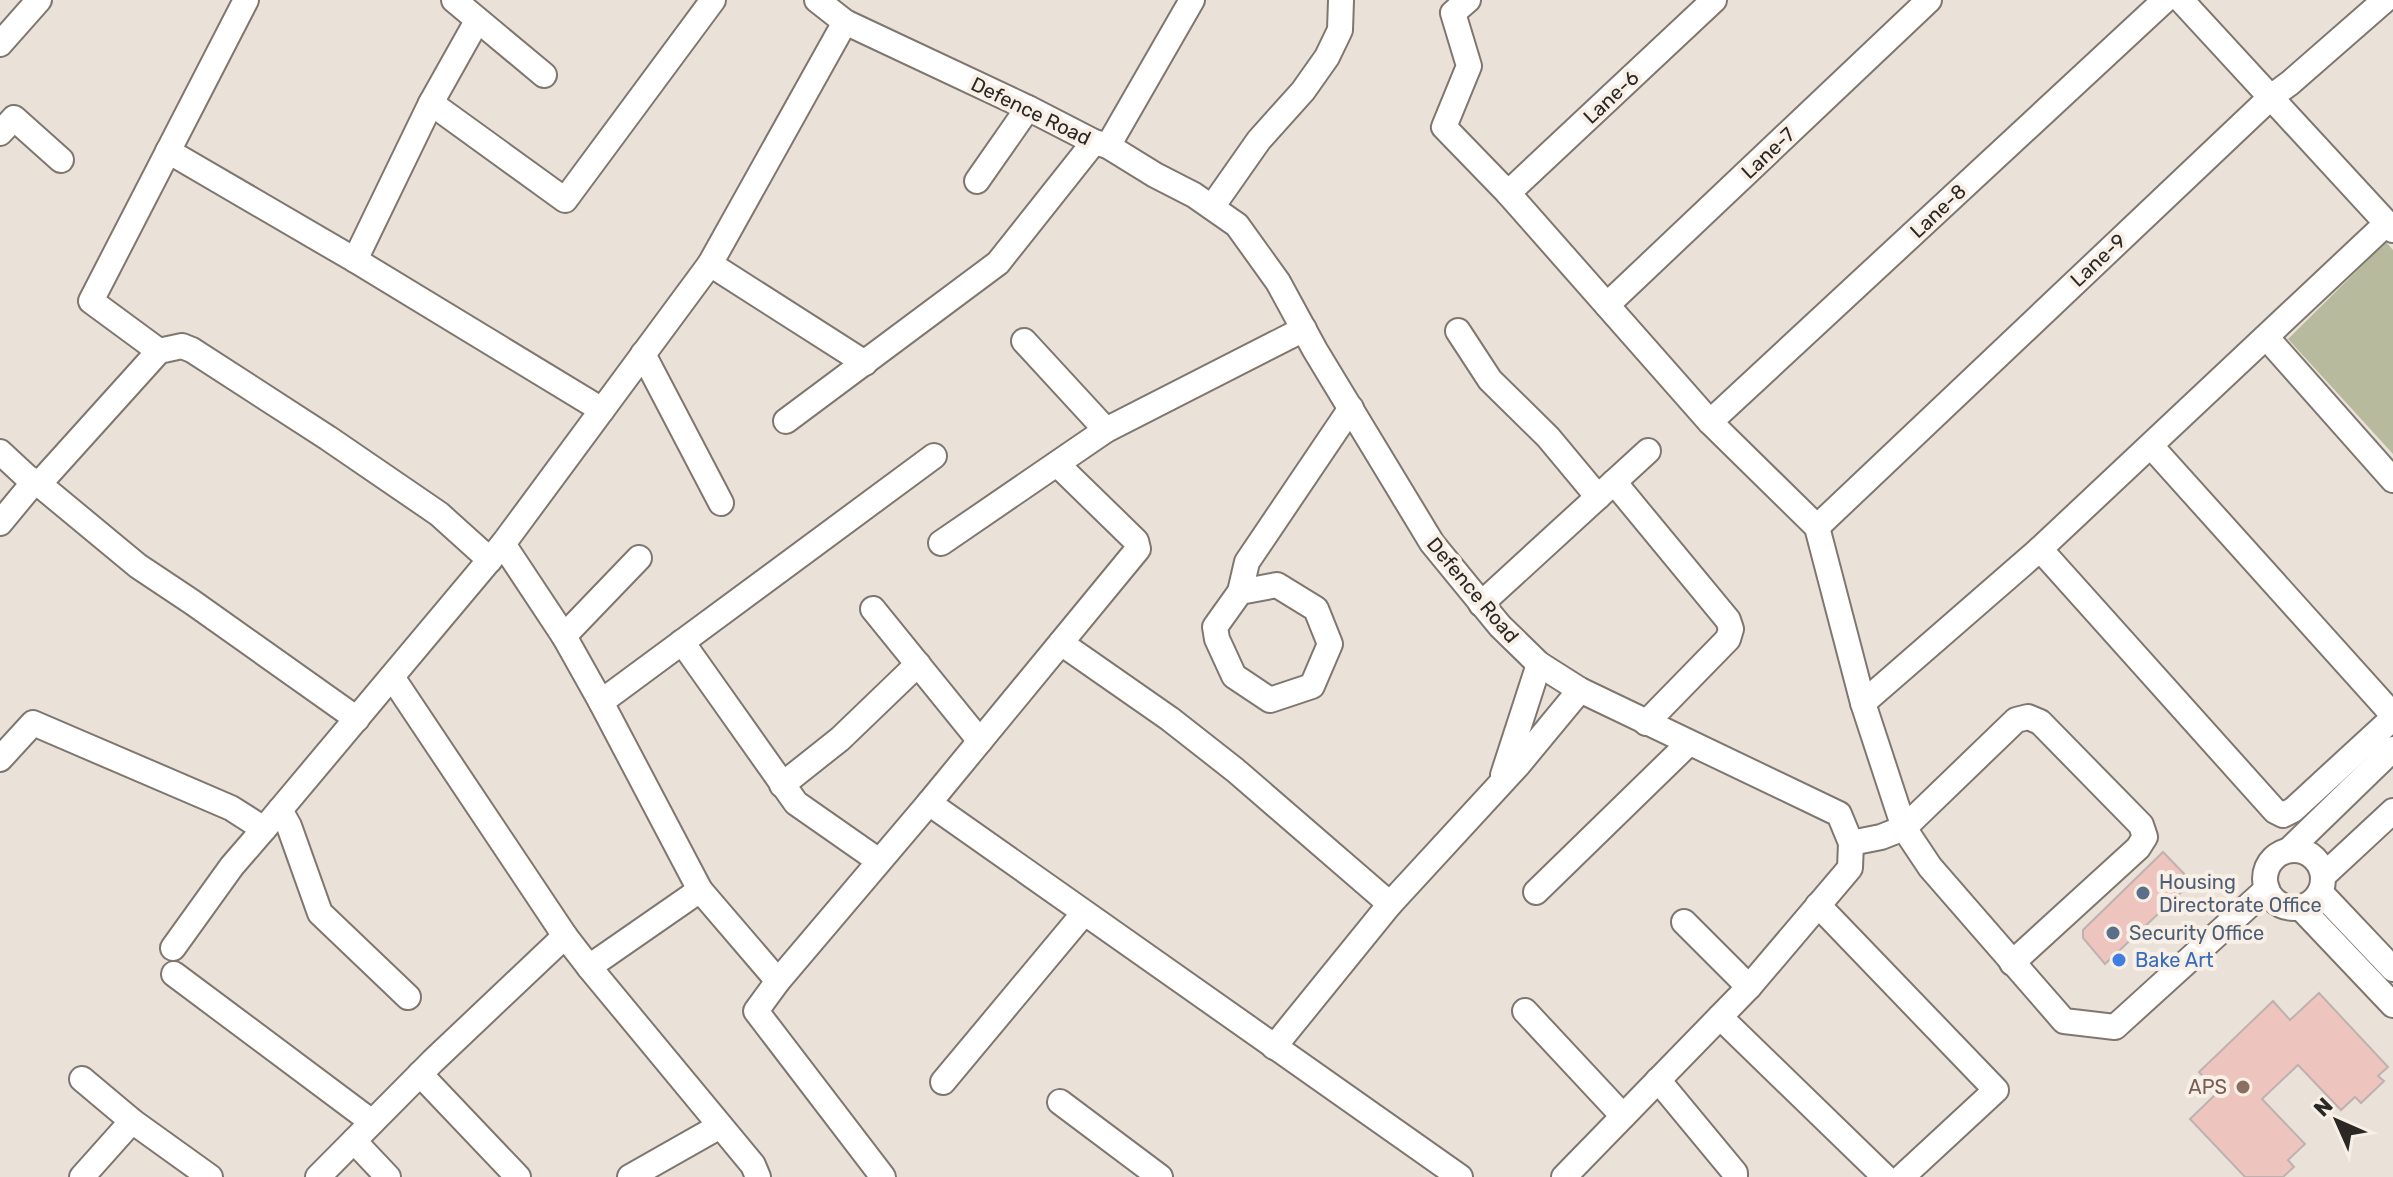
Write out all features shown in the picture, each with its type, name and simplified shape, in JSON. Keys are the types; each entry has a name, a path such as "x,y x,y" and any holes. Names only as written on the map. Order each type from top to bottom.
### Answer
{"street":[{"path":"0,44 39,0"},
{"path":"159,351 91,301 246,0"},
{"path":"454,0 544,75"},
{"path":"431,103 565,200 713,0"},
{"path":"786,421 998,263 1101,144 1192,0"},
{"path":"1212,207 1259,140 1303,91 1327,57 1340,30 1341,0"},
{"name":"Lane-6","path":"1508,193 1714,0"},
{"name":"Lane-7","path":"1607,305 1929,0"},
{"name":"Lane-8","path":"1710,422 2165,0"},
{"path":"1863,703 2040,549 2390,226 2181,0"},
{"name":"Lane-9","path":"1817,527 2271,97 2385,0"},
{"path":"1461,6 1469,66 1444,127 1508,193 1710,422 1817,527 1863,703 1904,828 1930,867 2064,1021 2115,1027 2267,889"},
{"path":"173,948 232,866 496,552 710,264 833,8"},
{"name":"Defence Road","path":"833,8 1101,144 1212,207 1237,225 1278,282 1432,543 1500,626 1539,664 1580,690 1839,814 1851,843"},
{"path":"355,260 431,103 477,21"},
{"path":"977,181 1028,108"},
{"path":"5,119 61,160"},
{"path":"168,151 602,410"},
{"path":"710,264 865,363"},
{"path":"941,543 1106,430 1304,329"},
{"path":"1458,331 1490,380 1606,490 1728,620 1731,629 1728,639 1646,723"},
{"path":"2267,338 2393,480"},
{"path":"1024,341 1106,430"},
{"path":"0,523 159,351 182,346 204,358 496,552 564,636 700,890 778,981"},
{"path":"643,354 721,503"},
{"path":"1240,592 1277,585 1316,609 1330,644 1312,686 1270,700 1234,676 1217,639 1215,627 1240,592 1247,562 1351,408"},
{"path":"2040,549 2275,811 2283,815 2293,810 2393,717 2151,446"},
{"path":"1481,604 1648,451"},
{"path":"0,452 138,566 357,719"},
{"path":"601,702 934,456"},
{"path":"883,1177 756,1011 1138,549 1136,541 1057,464"},
{"path":"564,636 639,558"},
{"path":"873,609 980,741"},
{"path":"682,642 796,803 879,861"},
{"path":"1061,643 1213,753 1390,904"},
{"path":"782,785 840,739 918,664"},
{"path":"1500,785 1539,664"},
{"path":"392,677 565,936 753,1165 758,1177"},
{"path":"1274,1047 1390,904 1500,785 1580,690"},
{"path":"1564,1177 1749,987 1850,868 1851,843 1904,828 2016,720 2028,717 2040,722 2141,825 2145,837 2138,848 2012,963"},
{"path":"0,759 33,723 231,808 289,826 320,913 408,997"},
{"path":"1536,892 1689,743"},
{"path":"2393,749 2289,850 2274,858 2265,880 2267,889 2277,902 2292,907 2314,892 2393,811"},
{"path":"929,803 1460,1177"},
{"path":"2289,850 2297,850 2317,861 2314,892 2393,1005"},
{"path":"589,967 700,890"},
{"path":"2314,892 2393,969"},
{"path":"1818,905 1996,1090 1902,1177"},
{"path":"943,1082 1084,913"},
{"path":"1684,922 1749,987"},
{"path":"318,1177 420,1074 565,936"},
{"path":"174,974 372,1122"},
{"path":"1525,1011 1623,1116"},
{"path":"1720,1017 1885,1177"},
{"path":"420,1074 518,1177"},
{"path":"82,1079 132,1121 210,1177"},
{"path":"1658,1080 1735,1173 1735,1177"},
{"path":"1060,1102 1160,1177"},
{"path":"82,1177 132,1121"},
{"path":"630,1177 720,1126"},
{"path":"354,1141 388,1177"}],"green space":[{"path":"2386,242 2393,250 2393,454 2288,339"}],"building":[{"path":"2163,852 2192,882 2105,964 2083,938 2083,930"},
{"name":"APS","path":"2319,993 2388,1067 2378,1076 2384,1081 2361,1103 2355,1097 2341,1110 2298,1065 2262,1099 2305,1144 2288,1160 2294,1167 2283,1177 2245,1177 2190,1119 2218,1092 2199,1072 2273,1001 2290,1020"}],"place":[{"name":"Housing Directorate Office","path":"2143,893"},
{"name":"Security Office","path":"2113,933"},
{"name":"Bake Art","path":"2119,960"},
{"name":"APS","path":"2243,1087"}]}
